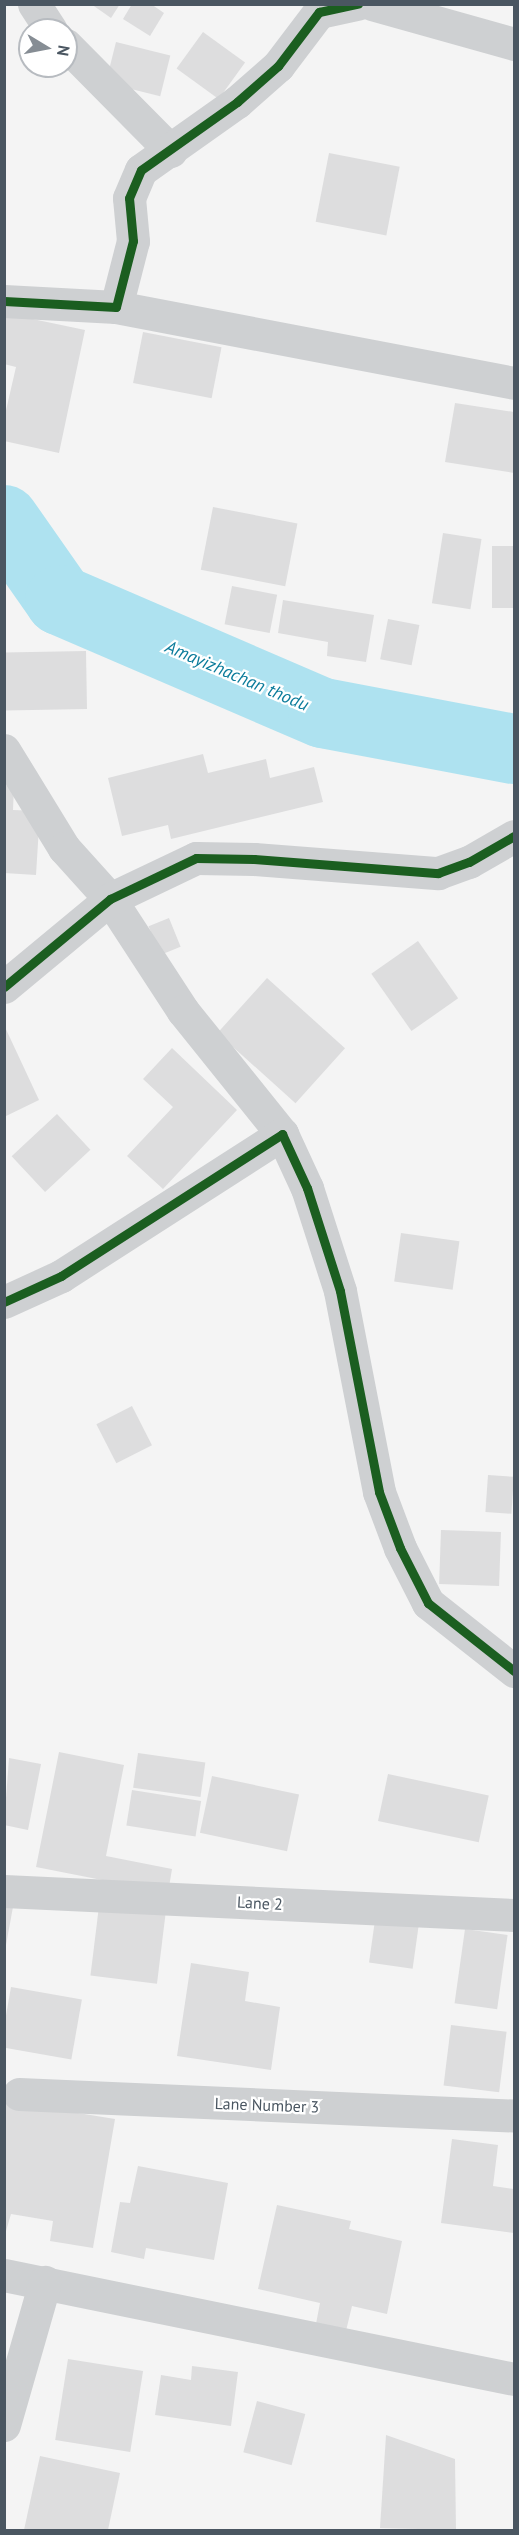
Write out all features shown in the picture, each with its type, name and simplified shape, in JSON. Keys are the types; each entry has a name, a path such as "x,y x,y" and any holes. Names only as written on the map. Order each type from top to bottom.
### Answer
{"street":[{"path":"34,4 43,18"},
{"path":"116,307 134,241 129,198 141,170 171,151 237,102 278,66 319,12 358,4"},
{"path":"372,4 514,44"},
{"path":"78,57 171,151"},
{"path":"4,301 116,307 514,383"},
{"path":"4,750 64,848 110,899 183,1011 282,1134 307,1188 340,1291 380,1492 400,1548 428,1603 514,1671"},
{"path":"4,987 110,899 196,858 255,859 438,873 469,862 514,836"},
{"path":"4,1302 61,1276 282,1134"},
{"name":"Lane 2","path":"4,1892 514,1915"},
{"name":"Lane Number 3","path":"19,2094 514,2116"},
{"path":"4,2275 514,2379"},
{"path":"4,2425 45,2282"}],"building":[{"path":"91,4 120,4 111,18"},
{"path":"132,4 151,4 164,13 150,36 123,19"},
{"path":"203,32 245,63 219,99 177,68"},
{"path":"116,42 170,56 160,96 106,83"},
{"path":"329,153 400,167 386,235 316,222"},
{"path":"4,313 85,330 59,453 4,441 4,419 16,367 4,364"},
{"path":"143,332 222,347 212,398 133,383"},
{"path":"455,403 514,412 514,473 445,462"},
{"path":"213,507 297,523 285,586 201,570"},
{"path":"443,533 482,539 470,609 432,603"},
{"path":"492,546 514,546 514,608 492,608"},
{"path":"232,586 277,595 270,633 225,624"},
{"path":"283,600 374,615 366,662 327,656 328,642 278,633"},
{"path":"388,619 419,625 412,665 380,659"},
{"path":"86,651 87,709 5,710 4,652"},
{"path":"203,754 208,773 266,759 270,778 314,767 323,802 171,839 168,825 122,836 108,778"},
{"path":"4,785 14,786 13,810 40,811 36,875 4,873"},
{"path":"169,918 181,947 160,955 149,926"},
{"path":"418,941 458,998 411,1031 371,974"},
{"path":"267,978 345,1048 296,1103 217,1033"},
{"path":"4,1025 39,1100 4,1117"},
{"path":"172,1048 237,1110 163,1189 127,1156 173,1107 143,1079"},
{"path":"57,1114 90,1150 45,1192 12,1156"},
{"path":"401,1233 459,1241 453,1290 394,1282"},
{"path":"132,1406 152,1445 116,1463 96,1424"},
{"path":"488,1475 514,1477 511,1514 485,1512"},
{"path":"441,1530 501,1532 499,1586 439,1584"},
{"path":"59,1752 124,1765 106,1856 172,1869 168,1893 36,1867"},
{"path":"138,1753 205,1762 200,1797 133,1788"},
{"path":"9,1758 41,1764 28,1830 4,1825"},
{"path":"388,1774 489,1795 479,1842 378,1821"},
{"path":"212,1776 299,1795 287,1851 200,1833"},
{"path":"132,1790 201,1801 196,1837 126,1826"},
{"path":"4,1905 13,1907 6,1945 4,1944"},
{"path":"99,1906 166,1914 157,1984 90,1975"},
{"path":"376,1913 420,1919 413,1969 369,1963"},
{"path":"465,1929 508,1935 497,2009 455,2003"},
{"path":"191,1963 249,1972 245,2001 280,2007 271,2070 177,2056"},
{"path":"11,1987 82,2000 71,2060 4,2048 4,2027"},
{"path":"451,2025 507,2032 499,2092 444,2086"},
{"path":"4,2101 115,2119 93,2248 50,2241 53,2221 11,2214 4,2238"},
{"path":"452,2139 498,2145 493,2186 514,2189 514,2233 441,2223"},
{"path":"138,2166 228,2183 214,2260 146,2248 144,2259 111,2252 120,2202 130,2203"},
{"path":"277,2205 351,2221 349,2229 402,2241 387,2314 352,2306 345,2335 315,2329 320,2303 258,2289"},
{"path":"68,2359 143,2371 130,2452 55,2440"},
{"path":"192,2366 238,2372 231,2426 155,2415 161,2375 191,2380"},
{"path":"257,2401 305,2414 292,2465 243,2452"},
{"path":"386,2435 455,2459 456,2530 380,2528"},
{"path":"40,2456 120,2473 108,2530 24,2530"}],"waterway":[{"name":"Amayizhachan thodu","path":"4,520 60,600 323,713 514,749"}],"cycle path":[{"path":"4,301 116,307 133,241 129,198 141,170 237,102 278,66 319,12 358,4"},
{"path":"4,987 110,899 196,858 254,859 438,873 469,862 514,836"},
{"path":"4,1302 61,1276 282,1134 307,1188 340,1291 379,1492 400,1548 428,1603 514,1671"}]}
